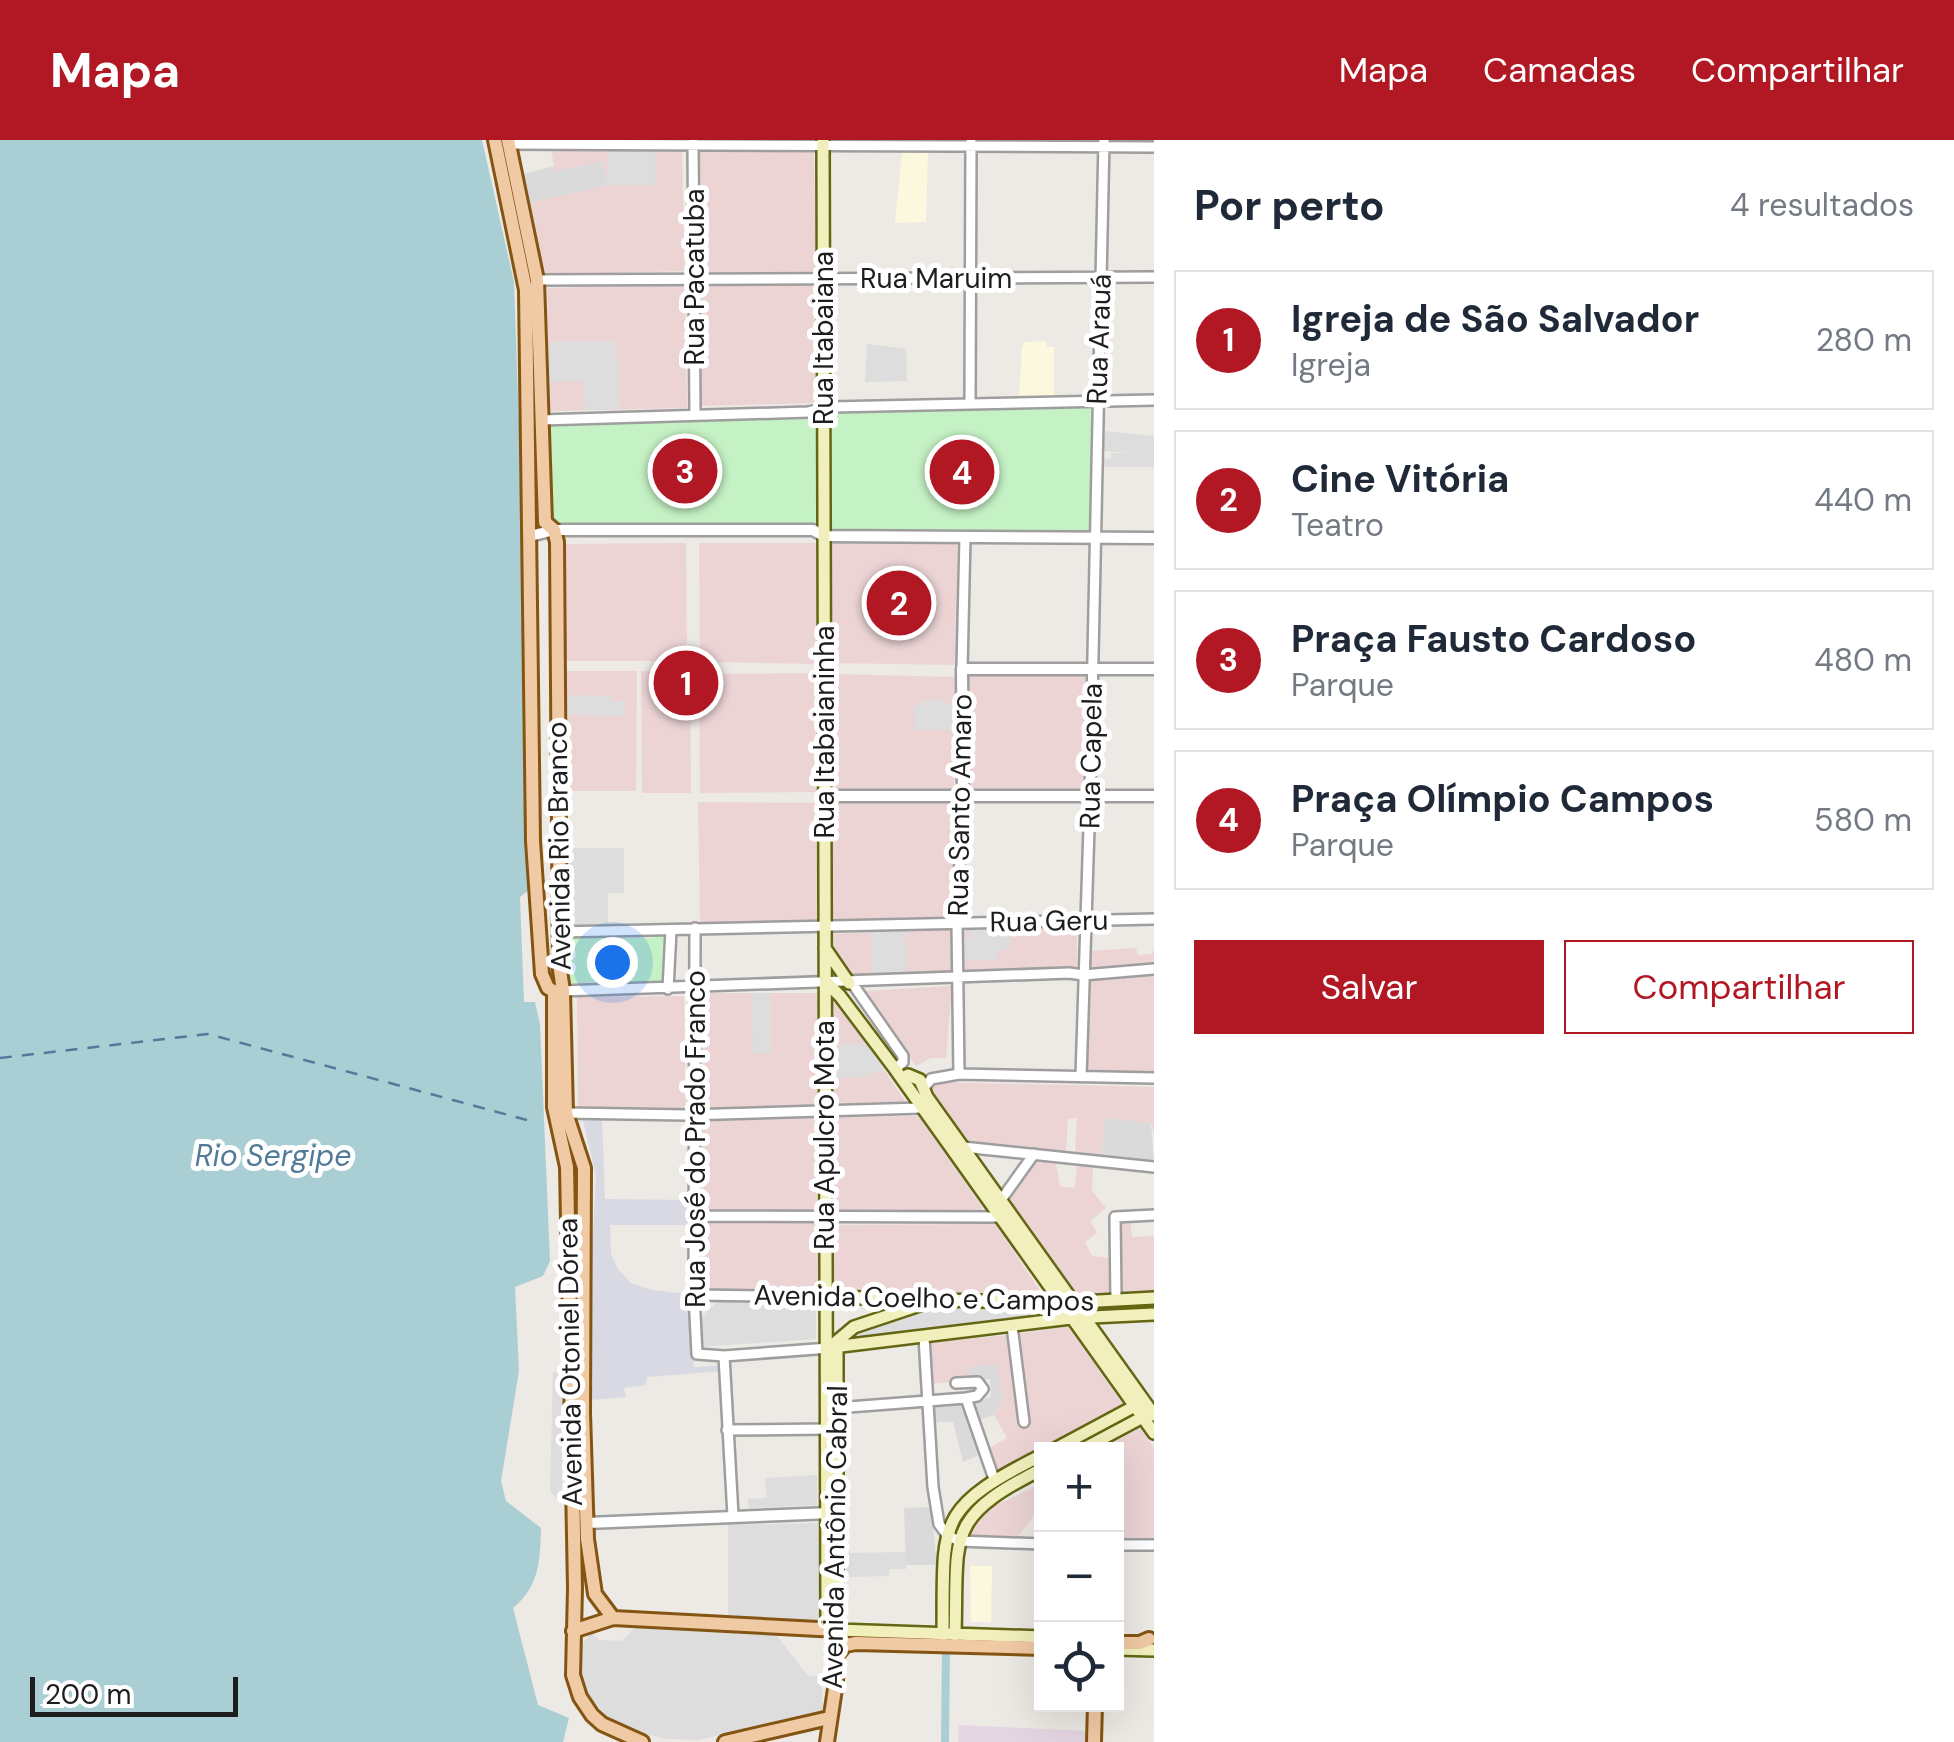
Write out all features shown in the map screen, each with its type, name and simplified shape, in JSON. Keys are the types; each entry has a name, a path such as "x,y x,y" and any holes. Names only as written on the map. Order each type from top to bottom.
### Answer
{"main road":[{"name":"Avenida Rio Branco","path":"504,141 537,280 545,522 554,530 557,560 558,991 548,988 542,974 534,880 526,290 504,141"},
{"name":"Rua Itabaiana","path":"823,143 824,536"},
{"name":"Rua Itabaianinha","path":"824,536 825,948"},
{"name":"Rua Apulcro Mota","path":"825,948 824,1216 826,1297 833,1348"},
{"path":"825,948 850,983"},
{"path":"826,982 898,1074 998,1217 1069,1303 1086,1317 1147,1409 1154,1432"},
{"name":"Avenida Otoniel Dórea","path":"558,991 566,1113 584,1168 583,1414 587,1523 594,1594 612,1618"},
{"name":"Avenida Otoniel Dórea","path":"558,991 554,1107 567,1177 572,1663 576,1689 586,1709 602,1724 630,1739"},
{"path":"898,1074 927,1083 962,1147 1069,1303 1072,1318 1147,1409"},
{"name":"Avenida Coelho e Campos","path":"826,1297 1069,1303 1154,1298"},
{"path":"833,1348 854,1327 937,1300"},
{"name":"Avenida Coelho e Campos","path":"833,1348 1072,1318 1154,1314"},
{"name":"Avenida Antônio Cabral","path":"830,1718 836,1408 833,1348"},
{"name":"Avenida Antônio Cabral","path":"832,1513 828,1429 833,1348"},
{"path":"1071,1442 1147,1409"},
{"path":"1093,1442 1147,1409"},
{"path":"948,1640 953,1538 962,1504 994,1479 1034,1459"},
{"path":"953,1538 981,1505 1034,1474"},
{"path":"573,1631 612,1618 832,1630 1034,1647"},
{"name":"Avenida Antônio Cabral","path":"830,1718 836,1682 832,1630"},
{"path":"836,1656 840,1649 852,1644 1034,1637"},
{"path":"1124,1644 1152,1643"},
{"path":"1094,1742 1095,1712"},
{"path":"726,1742 830,1718 827,1738"},
{"path":"630,1739 642,1742"}],"street":[{"path":"504,141 1154,146"},
{"name":"Rua Pacatuba","path":"694,142 695,415"},
{"path":"970,404 971,143"},
{"name":"Rua Arauá","path":"1095,538 1104,143"},
{"name":"Rua Maruim","path":"537,280 1154,277"},
{"path":"541,420 831,407 1154,400"},
{"path":"530,536 554,530 813,530 824,536 1154,538"},
{"name":"Rua Santo Amaro","path":"960,1074 958,922 965,537"},
{"name":"Rua Capela","path":"1081,1077 1095,538"},
{"path":"962,669 1154,669"},
{"path":"825,796 1154,796"},
{"name":"Rua Geru","path":"559,932 1154,918"},
{"name":"Rua José do Prado Franco","path":"695,928 696,1350 702,1356 724,1356"},
{"path":"668,989 671,930"},
{"path":"558,991 1069,972 1083,975 1154,968"},
{"path":"850,983 903,1056 898,1074"},
{"path":"927,1083 960,1074 1154,1078"},
{"path":"566,1113 693,1115 922,1108"},
{"path":"962,1147 1154,1167"},
{"path":"1001,1200 1034,1154"},
{"path":"1116,1300 1114,1217 1154,1215"},
{"path":"694,1216 998,1217"},
{"name":"Avenida Coelho e Campos","path":"694,1295 826,1297"},
{"path":"1012,1326 1024,1422"},
{"path":"924,1337 934,1505 939,1524 953,1538 1034,1543"},
{"path":"733,1516 724,1356 833,1348"},
{"path":"836,1408 929,1402 980,1394 981,1383 956,1382"},
{"path":"966,1398 994,1479"},
{"path":"727,1430 828,1429"},
{"path":"587,1523 832,1513"},
{"path":"1124,1545 1154,1545"}],"shaded area":[{"path":"551,150 682,152 685,271 544,275 530,203 607,185 603,161 555,171"},
{"path":"608,151 655,152 655,185 607,185"},
{"path":"697,151 814,151 816,272 698,274"},
{"path":"902,152 928,152 926,222 895,223"},
{"path":"603,161 607,185 530,203 524,174 554,166 555,171"},
{"path":"816,283 817,403 699,406 697,285"},
{"path":"685,285 687,408 550,411 547,288"},
{"path":"617,341 618,409 585,410 584,381 549,382 548,342"},
{"path":"1046,341 1047,347 1054,347 1054,397 1019,397 1022,347 1025,342"},
{"path":"867,344 906,349 907,381 865,382"},
{"path":"1103,431 1154,436 1154,467 1103,467 1102,458 1111,459 1111,453 1133,453 1103,451"},
{"path":"686,543 687,661 565,661 564,544"},
{"path":"699,543 817,543 817,664 700,662"},
{"path":"831,543 957,544 957,665 831,663"},
{"path":"565,671 637,671 636,791 565,791"},
{"path":"641,671 690,671 691,793 642,793"},
{"path":"817,673 818,792 700,793 699,674"},
{"path":"831,674 955,677 954,792 831,791"},
{"path":"969,675 1085,675 1083,789 967,790"},
{"path":"565,695 612,696 613,701 625,702 625,716 565,715"},
{"path":"942,699 942,703 954,704 954,730 914,730 914,706 922,700"},
{"path":"698,802 816,803 818,924 700,925"},
{"path":"829,802 953,803 954,919 831,920"},
{"path":"563,848 624,848 624,893 608,893 608,925 564,925"},
{"path":"1077,926 1077,970 964,975 963,929"},
{"path":"951,928 952,976 855,977 834,954 834,934"},
{"path":"969,929 1010,929 1010,949 997,951 997,960 962,960 962,939 969,938"},
{"path":"871,931 905,931 906,976 873,978"},
{"path":"1136,948 1138,955 1152,954 1154,949 1154,964 1090,970 1090,951"},
{"path":"1154,975 1154,1072 1087,1071 1090,980"},
{"path":"952,986 946,1058 931,1058 916,1066 862,991"},
{"path":"699,993 818,993 818,1107 700,1108"},
{"path":"752,993 770,993 771,1053 753,1053"},
{"path":"684,996 686,1109 578,1110 577,997"},
{"path":"834,997 908,1105 831,1106"},
{"path":"853,1042 855,1046 865,1043 884,1070 868,1074 868,1078 832,1078 830,1049"},
{"path":"934,1082 1154,1087 1154,1133 1151,1123 1104,1118 1102,1157 1075,1153 1077,1118 1068,1119 1066,1152 967,1141 932,1089"},
{"path":"816,1116 817,1210 699,1211 698,1118"},
{"path":"919,1116 982,1207 979,1214 831,1213 831,1117"},
{"path":"1104,1118 1151,1123 1154,1163 1102,1157"},
{"path":"602,1119 605,1199 689,1200 688,1225 610,1225 611,1254 618,1269 631,1283 692,1295 694,1367 724,1365 724,1371 647,1377 646,1385 624,1388 626,1397 591,1400 590,1239 596,1176 583,1120"},
{"path":"1035,1162 1056,1164 1060,1186 1075,1188 1077,1166 1093,1167 1092,1191 1106,1208 1090,1221 1097,1233 1085,1242 1092,1256 1110,1258 1112,1294 1078,1297 1009,1200"},
{"path":"1116,1218 1130,1218 1132,1237 1154,1236 1154,1293 1117,1293"},
{"path":"699,1222 818,1223 820,1293 699,1290"},
{"path":"995,1224 1039,1289 1036,1296 831,1292 830,1225"},
{"path":"717,1302 816,1303 816,1339 700,1347 699,1319"},
{"path":"940,1307 1050,1308 1055,1317 870,1340 854,1332 903,1313"},
{"path":"1068,1326 1124,1406 1053,1442 1034,1442 1034,1451 995,1471 987,1449 1007,1438 994,1415 1003,1401 997,1365 969,1367 970,1380 930,1384 926,1343 1009,1335 1021,1426 1026,1425 1016,1334"},
{"path":"997,1364 1003,1401 994,1415 979,1420 972,1402 991,1397 990,1379 970,1380 968,1367"},
{"path":"553,1372 563,1372 562,1505 550,1491"},
{"path":"964,1402 981,1454 963,1462 953,1422 934,1422 932,1406"},
{"path":"1140,1428 1154,1448 1154,1541 1124,1540 1124,1442 1114,1442"},
{"path":"817,1475 817,1505 749,1508 748,1499 767,1498 765,1478"},
{"path":"1034,1487 1034,1516 1016,1539 972,1539 970,1532 990,1508"},
{"path":"931,1507 937,1565 906,1565 904,1508"},
{"path":"818,1523 822,1626 728,1623 728,1525"},
{"path":"906,1552 906,1569 890,1569 889,1576 846,1577 846,1553"},
{"path":"970,1566 992,1566 991,1622 971,1622"},
{"path":"637,1626 775,1633 807,1675 821,1677 823,1712 698,1740 666,1739 626,1729 609,1719 585,1691 578,1672 580,1647 591,1632 599,1640 621,1641"},
{"path":"959,1725 1086,1731 1086,1742 958,1742"}],"green space":[{"path":"1092,407 1092,534 831,531 832,413"},
{"path":"820,415 821,526 564,526 551,516 548,426"},
{"path":"657,933 666,939 665,981 565,983 564,935 652,938"}],"water":[{"name":"Rio Sergipe","path":"0,140 482,140 514,282 529,890 520,897 524,1002 535,1002 540,1024 550,1261 543,1276 515,1287 519,1371 501,1481 506,1501 541,1528 533,1581 513,1608 538,1705 569,1718 563,1742 0,1742"}],"waterway":[{"path":"1082,1442 1154,1404"},
{"path":"945,1742 946,1644"}],"ferry route":[{"path":"0,1058 208,1034 527,1120"}],"place":[{"name":"Praça Fausto Cardoso","path":"685,471"},
{"name":"Praça Olímpio Campos","path":"962,472"},
{"name":"Cine Vitória","path":"899,603"},
{"name":"Igreja de São Salvador","path":"686,683"}]}
